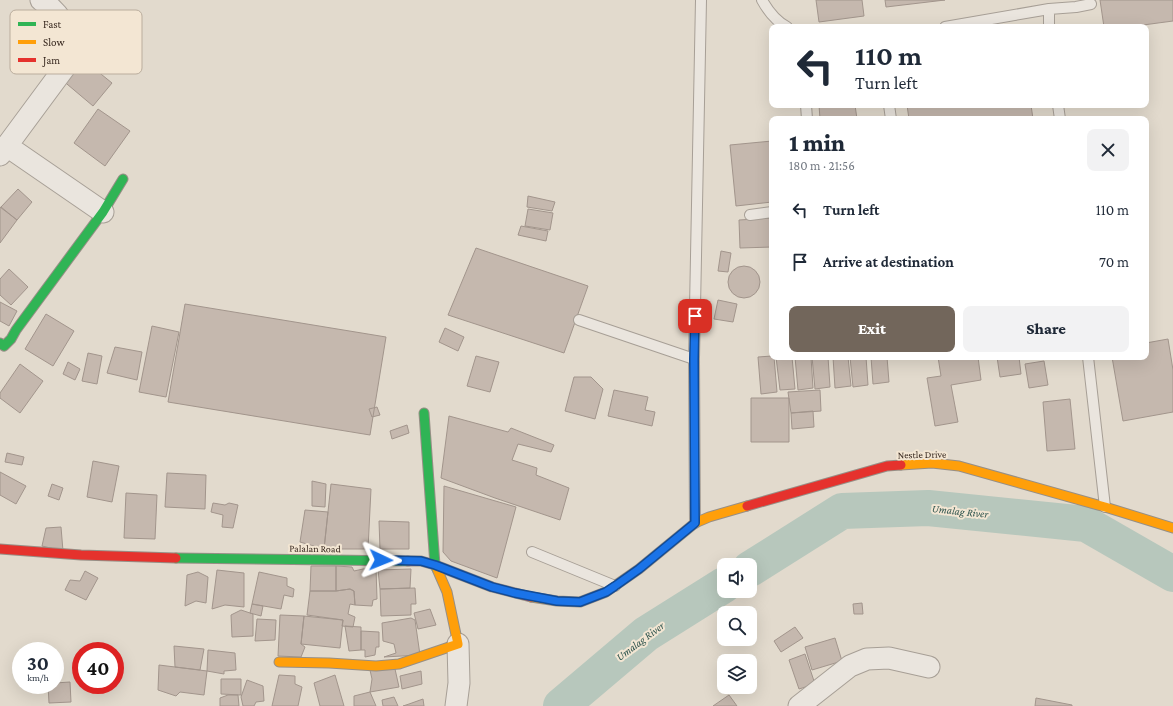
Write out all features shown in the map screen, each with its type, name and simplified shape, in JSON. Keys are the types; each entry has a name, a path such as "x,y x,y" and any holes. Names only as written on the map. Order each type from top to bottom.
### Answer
{"street":[{"path":"41,0 52,10"},
{"path":"60,74 4,151 103,212"},
{"path":"1,347 11,339 103,212 123,179"},
{"path":"424,413 435,565 447,592 458,644 459,683 456,706"},
{"name":"Nestle Drive","path":"695,523 709,517 887,466 912,463 938,463 959,466 1105,507 1173,528"},
{"name":"Palalan Road","path":"0,549 81,555 141,557 421,561 492,587 527,596 557,601 580,602 606,592 615,586 639,569 695,523"},
{"path":"280,662 376,666 399,664 458,644"},
{"path":"799,706 850,666 867,659 889,658 929,666"}],"lane":[{"path":"695,523 694,359 701,0"},
{"path":"762,0 767,9 782,24"},
{"path":"963,24 1075,3 1091,4"},
{"path":"1048,9 1049,24"},
{"path":"750,215 769,212"},
{"path":"579,320 694,359"},
{"path":"1088,360 1105,507"},
{"path":"532,552 615,586"}],"building":[{"path":"816,0 862,0 864,16 819,22"},
{"path":"885,0 945,0 886,7"},
{"path":"1100,0 1173,0 1173,21 1149,24 1104,24"},
{"path":"65,74 101,74 112,83 93,106 61,79"},
{"path":"819,108 855,108 857,116 820,116"},
{"path":"907,108 1031,108 1033,116 909,116"},
{"path":"98,109 130,131 105,166 74,143"},
{"path":"769,141 769,202 736,206 730,145"},
{"path":"18,189 32,202 17,220 1,207"},
{"path":"528,196 555,202 552,211 527,207"},
{"path":"0,207 17,220 0,243"},
{"path":"528,209 553,213 550,230 525,226"},
{"path":"769,218 769,247 740,248 739,220"},
{"path":"521,226 548,231 546,241 518,235"},
{"path":"476,248 588,286 564,353 448,315"},
{"path":"721,251 731,253 728,272 718,271"},
{"path":"741,266 747,266 756,270 760,282 756,294 747,298 741,298 732,294 728,285 728,279 732,270"},
{"path":"9,269 28,287 11,305 0,295 0,279"},
{"path":"718,300 737,304 733,322 714,319"},
{"path":"0,302 17,311 9,326 0,321"},
{"path":"185,304 386,337 370,435 168,402"},
{"path":"46,314 74,331 53,366 25,349"},
{"path":"152,326 179,332 166,397 139,392"},
{"path":"445,328 464,337 458,351 439,342"},
{"path":"1168,339 1173,370 1173,412 1123,421 1113,360 1149,360 1149,342"},
{"path":"115,347 142,352 137,380 107,373"},
{"path":"88,353 102,356 97,384 82,381"},
{"path":"476,356 499,362 490,392 467,386"},
{"path":"769,356 769,360 774,360 777,392 761,394 758,357"},
{"path":"776,360 792,360 795,389 780,390"},
{"path":"795,360 811,360 813,388 798,390"},
{"path":"812,360 828,360 830,387 815,389"},
{"path":"833,360 848,360 851,386 835,388"},
{"path":"850,360 866,360 868,385 853,387"},
{"path":"871,360 887,360 889,382 873,384"},
{"path":"938,360 978,360 981,380 951,385 958,422 935,426 927,378 941,376"},
{"path":"997,360 1019,360 1021,374 1000,377"},
{"path":"1044,361 1048,385 1029,388 1025,364"},
{"path":"68,362 80,369 75,380 63,374"},
{"path":"20,364 43,381 20,413 0,398 0,393"},
{"path":"574,377 591,377 603,389 595,419 565,411"},
{"path":"614,390 648,397 645,410 655,412 652,426 608,416"},
{"path":"820,390 821,411 791,413 788,392"},
{"path":"751,398 789,398 789,442 751,442"},
{"path":"1070,399 1075,449 1047,451 1043,402"},
{"path":"377,407 380,415 372,417 369,409"},
{"path":"813,411 814,427 792,429 791,413"},
{"path":"449,416 508,432 511,428 554,445 551,452 518,444 512,460 537,468 536,475 569,488 560,520 441,478"},
{"path":"407,425 409,433 392,439 390,431"},
{"path":"7,453 24,457 22,465 5,462"},
{"path":"93,461 119,466 112,502 87,497"},
{"path":"0,472 26,486 16,504 0,495"},
{"path":"167,473 206,475 205,509 165,507"},
{"path":"312,481 326,484 325,507 312,506"},
{"path":"52,484 63,488 59,500 48,496"},
{"path":"331,484 371,489 368,549 324,549"},
{"path":"444,486 516,507 497,578 451,561 443,552"},
{"path":"126,493 157,495 155,539 124,538"},
{"path":"213,503 225,505 229,503 238,505 233,528 222,527 223,515 211,512"},
{"path":"305,510 328,512 324,549 300,542"},
{"path":"379,521 409,522 409,549 380,549"},
{"path":"61,527 63,551 42,546 46,528"},
{"path":"311,566 336,566 336,591 310,591"},
{"path":"336,566 352,567 354,571 376,568 377,599 373,600 372,606 355,605 354,591 350,589 336,591"},
{"path":"411,569 410,588 380,589 378,570"},
{"path":"217,570 244,573 244,607 225,605 212,609"},
{"path":"85,571 98,578 86,600 65,590 70,580 80,581"},
{"path":"198,572 208,577 206,603 196,601 185,606 187,575"},
{"path":"259,572 287,578 287,586 294,589 293,597 284,595 281,609 252,604"},
{"path":"415,588 416,604 411,604 411,615 381,616 380,589"},
{"path":"350,589 354,591 355,605 350,604 348,614 355,617 353,627 342,626 343,620 307,615 310,591 336,591"},
{"path":"862,603 863,614 854,614 853,604"},
{"path":"252,604 263,606 261,616 250,613"},
{"path":"430,609 436,625 418,629 414,613"},
{"path":"241,610 253,614 253,636 232,637 231,615"},
{"path":"280,615 304,616 301,644 305,647 301,657 278,656"},
{"path":"304,616 343,620 340,648 301,644"},
{"path":"411,618 415,620 420,655 384,657 396,653 394,644 383,641 382,623"},
{"path":"257,619 276,620 275,640 255,641"},
{"path":"345,626 361,627 361,650 349,651"},
{"path":"795,627 803,638 781,652 774,641"},
{"path":"361,631 379,632 379,647 376,647 375,655 365,657 365,650 361,650"},
{"path":"835,638 842,661 812,670 805,647"},
{"path":"174,646 204,649 200,670 175,667"},
{"path":"208,650 235,653 236,670 224,671 224,674 207,671"},
{"path":"805,654 815,684 799,689 789,660"},
{"path":"159,665 207,671 204,695 180,692 176,696 158,690"},
{"path":"395,669 399,687 370,692 372,679 370,670"},
{"path":"421,671 422,684 402,689 400,676"},
{"path":"279,675 295,676 295,684 302,687 298,706 272,706"},
{"path":"335,675 344,706 320,706 314,683"},
{"path":"221,679 241,679 241,695 221,694"},
{"path":"247,680 263,686 264,701 256,702 254,706 243,706 241,697"},
{"path":"64,682 70,682 71,702 49,703 48,694 64,694"},
{"path":"370,692 376,706 354,706 354,696"},
{"path":"228,695 238,695 239,706 220,706 220,698"},
{"path":"729,695 737,706 713,706"},
{"path":"394,697 398,706 383,706 382,700"},
{"path":"1036,698 1072,705 1072,706 1035,706"},
{"path":"423,699 424,706 403,706 409,704"}],"waterway":[{"name":"Umalag River","path":"757,565 842,511 928,508 1086,524 1173,574"},
{"name":"Umalag River","path":"561,706 646,634 717,589"}],"traffic: fast":[{"path":"0,343 4,346 11,339 16,330 103,212 123,179"},
{"path":"424,413 435,565 437,569"},
{"path":"176,558 408,561"}],"traffic: slow":[{"path":"901,465 932,463 959,466 1105,507 1173,528"},
{"path":"531,597 557,601 580,602 606,592 639,569 695,523 709,517 747,506"},
{"path":"279,662 376,666 399,664 458,644 447,592 437,569"}],"traffic: jam":[{"path":"747,506 887,466 901,465"},
{"path":"0,549 81,555 176,558"},
{"path":"408,561 421,561 435,565 492,587 531,597"}],"route":[{"path":"381,560 421,561 492,587 515,593 557,601 580,602 606,592 639,569 695,523 695,316"}]}
